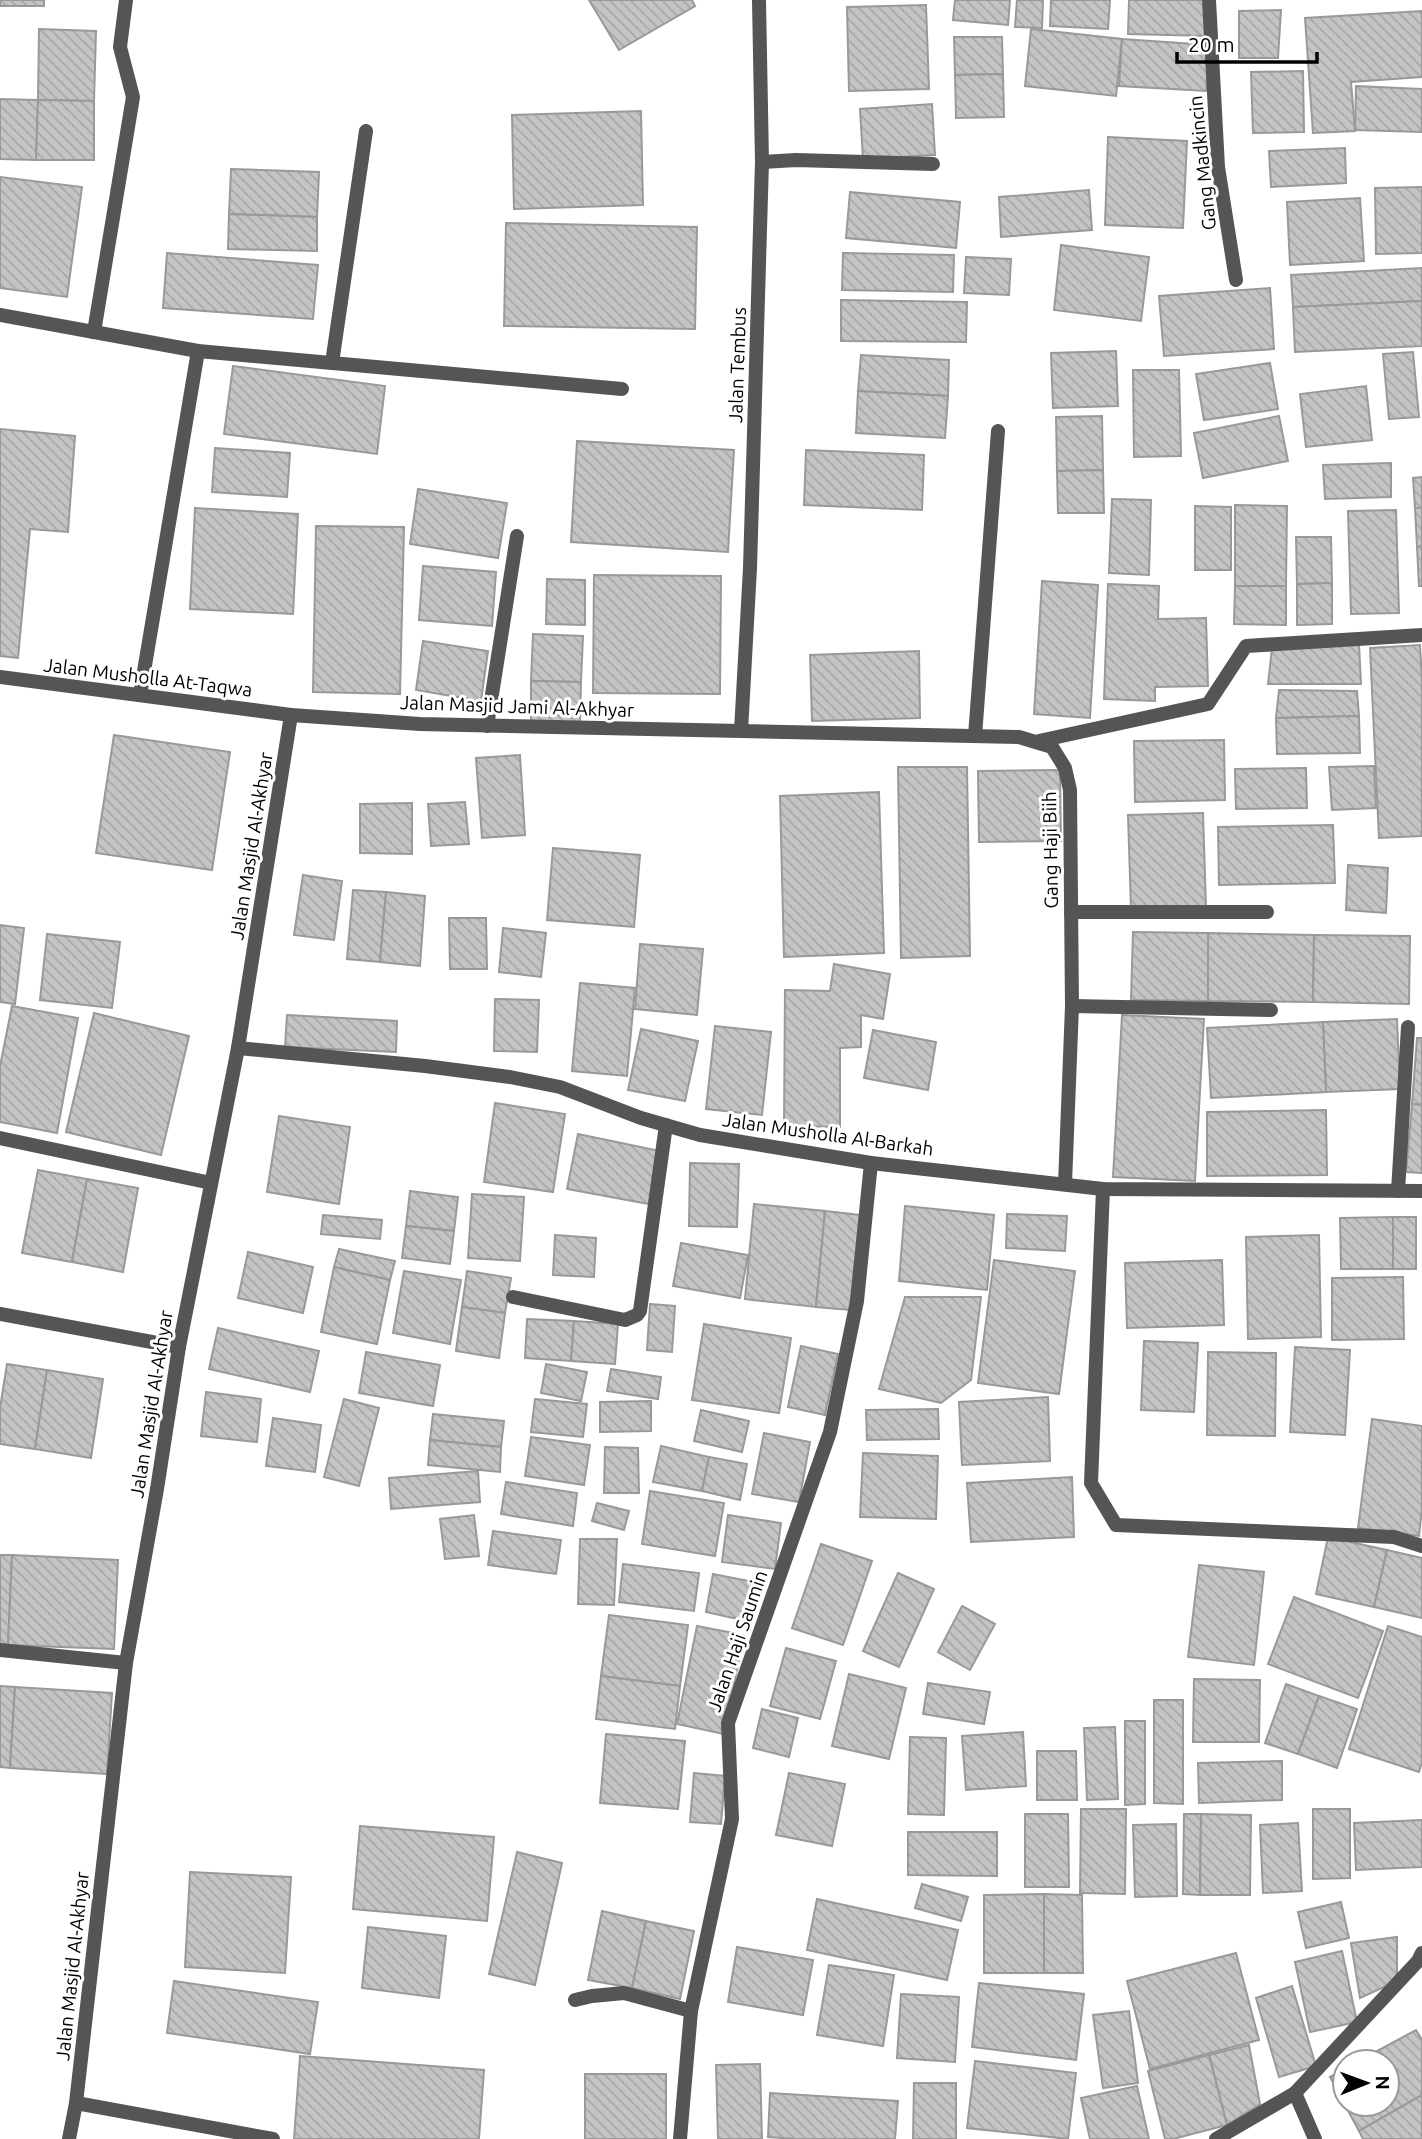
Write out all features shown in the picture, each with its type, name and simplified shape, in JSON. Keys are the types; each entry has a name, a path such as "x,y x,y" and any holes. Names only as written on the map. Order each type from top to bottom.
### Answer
{"street":[{"path":"94,332 134,97 120,47 126,0"},
{"name":"Jalan Tembus","path":"741,731 750,568 762,162 759,0"},
{"name":"Gang Madkincin","path":"1209,0 1218,167 1236,280"},
{"path":"332,363 366,131"},
{"path":"762,162 796,160 933,164"},
{"path":"0,315 198,351 622,389"},
{"path":"140,695 198,351"},
{"path":"975,736 998,431"},
{"path":"486,726 517,536"},
{"path":"741,731 1019,737 1037,741 1208,704 1246,646 1422,635"},
{"name":"Jalan Musholla At-Taqwa","path":"0,677 291,715"},
{"name":"Jalan Masjid Jami Al-Akhyar","path":"291,715 486,726 741,731"},
{"name":"Jalan Masjid Al-Akhyar","path":"69,2139 76,2103 126,1663 157,1489 178,1347 238,1048 291,715"},
{"name":"Gang Haji Biih","path":"1037,741 1052,747 1065,768 1070,790 1072,1006 1065,1184"},
{"path":"1071,912 1267,912"},
{"path":"1072,1006 1271,1010"},
{"path":"1398,1191 1408,1027"},
{"name":"Jalan Musholla Al-Barkah","path":"238,1048 510,1077 560,1087 700,1135 871,1163 1103,1189 1422,1191"},
{"path":"513,1297 625,1320 637,1315 640,1311 666,1125"},
{"path":"0,1138 211,1182"},
{"name":"Jalan Haji Saumin","path":"680,2139 691,2011 732,1819 728,1723 830,1432 857,1301 871,1163"},
{"path":"1103,1189 1091,1483 1116,1525 1394,1537 1422,1546"},
{"path":"0,1314 178,1347"},
{"path":"0,1650 126,1663"},
{"path":"1216,2139 1295,2093 1418,1961 1422,1953"},
{"path":"575,2000 624,1993 691,2011"},
{"path":"1295,2093 1315,2139"},
{"path":"76,2103 273,2139"}],"building":[{"path":"0,0 44,0 44,6 0,6"},
{"path":"589,0 692,0 695,6 619,50"},
{"path":"955,0 1010,0 1008,25 953,20"},
{"path":"1017,0 1043,0 1042,28 1015,27"},
{"path":"1051,0 1110,0 1108,29 1050,26"},
{"path":"1129,0 1207,0 1207,36 1128,34"},
{"path":"926,5 929,89 849,91 847,7"},
{"path":"1281,10 1278,58 1239,58 1239,11"},
{"path":"1422,11 1422,77 1351,82 1355,131 1313,133 1305,18"},
{"path":"39,29 96,31 94,101 38,100"},
{"path":"1031,29 1122,39 1116,96 1025,86"},
{"path":"954,37 1002,37 1003,74 955,75"},
{"path":"1122,39 1209,45 1206,91 1119,86"},
{"path":"1303,71 1304,132 1253,133 1251,72"},
{"path":"1003,74 1004,117 956,118 955,75"},
{"path":"1356,86 1422,89 1422,132 1355,130"},
{"path":"0,99 38,100 36,160 0,159"},
{"path":"38,100 94,101 94,160 36,160"},
{"path":"932,104 935,155 863,159 860,109"},
{"path":"641,111 643,205 514,209 512,115"},
{"path":"1108,137 1187,141 1183,228 1105,225"},
{"path":"1345,148 1346,183 1271,187 1269,151"},
{"path":"231,169 319,172 317,217 229,214"},
{"path":"0,177 82,187 67,297 0,288"},
{"path":"1422,187 1422,253 1376,254 1375,188"},
{"path":"1089,190 1092,230 1001,237 999,197"},
{"path":"850,192 960,202 956,248 846,238"},
{"path":"1360,198 1364,261 1290,265 1287,202"},
{"path":"229,214 317,217 317,251 228,249"},
{"path":"506,223 697,227 695,329 504,326"},
{"path":"1061,245 1149,257 1141,321 1054,310"},
{"path":"167,253 318,265 313,319 163,308"},
{"path":"843,253 954,255 953,292 842,290"},
{"path":"966,257 1011,259 1009,295 964,293"},
{"path":"1422,268 1422,301 1293,307 1291,275"},
{"path":"1270,288 1274,349 1164,356 1159,296"},
{"path":"841,300 967,302 966,342 841,341"},
{"path":"1422,301 1422,346 1295,352 1293,307"},
{"path":"1116,351 1118,406 1053,408 1051,353"},
{"path":"1413,352 1419,417 1389,419 1383,354"},
{"path":"861,355 949,360 948,396 858,391"},
{"path":"1270,363 1278,409 1204,420 1196,374"},
{"path":"233,366 385,386 377,454 224,434"},
{"path":"1133,370 1179,370 1181,456 1134,457"},
{"path":"1366,386 1372,440 1306,447 1300,394"},
{"path":"858,391 948,396 945,438 856,433"},
{"path":"1102,416 1103,470 1057,471 1056,417"},
{"path":"1279,416 1288,461 1203,478 1194,433"},
{"path":"0,429 75,436 68,532 30,529 18,658 0,656"},
{"path":"577,441 734,450 728,552 571,542"},
{"path":"215,448 290,453 287,497 212,492"},
{"path":"806,450 924,455 922,510 804,505"},
{"path":"1391,463 1391,497 1325,499 1323,465"},
{"path":"1103,470 1104,513 1058,513 1057,471"},
{"path":"1422,477 1422,508 1415,508 1413,478"},
{"path":"418,489 507,503 498,558 410,544"},
{"path":"1112,499 1151,500 1149,575 1109,573"},
{"path":"1235,505 1287,506 1286,586 1235,586"},
{"path":"1195,506 1231,507 1231,570 1195,570"},
{"path":"195,508 298,514 293,614 190,609"},
{"path":"1415,508 1422,508 1422,546 1417,547"},
{"path":"1396,510 1399,613 1351,614 1348,511"},
{"path":"316,526 404,527 400,694 313,692"},
{"path":"1296,537 1331,537 1332,583 1297,584"},
{"path":"1422,546 1422,586 1419,586 1417,547"},
{"path":"423,566 496,572 492,626 419,620"},
{"path":"594,575 721,576 720,694 593,693"},
{"path":"547,579 585,580 585,625 546,624"},
{"path":"1042,581 1098,585 1090,718 1034,714"},
{"path":"1332,583 1332,624 1297,625 1297,584"},
{"path":"1108,584 1159,586 1158,619 1206,618 1208,686 1155,687 1155,701 1104,699"},
{"path":"1235,586 1286,586 1286,625 1234,624"},
{"path":"533,634 583,636 581,682 531,681"},
{"path":"423,641 488,651 481,701 416,690"},
{"path":"1359,644 1361,684 1268,684 1272,648"},
{"path":"1420,645 1422,836 1379,838 1370,648"},
{"path":"919,651 920,718 812,721 810,655"},
{"path":"531,681 581,682 580,724 531,723"},
{"path":"1279,690 1357,691 1359,716 1276,718"},
{"path":"1359,716 1360,753 1277,754 1276,718"},
{"path":"114,735 230,752 212,870 96,853"},
{"path":"1224,740 1225,800 1135,802 1134,741"},
{"path":"520,755 525,835 482,838 476,758"},
{"path":"1374,766 1376,808 1332,810 1329,767"},
{"path":"898,767 967,767 970,956 901,958"},
{"path":"1306,768 1307,808 1236,809 1235,769"},
{"path":"1060,770 1061,841 979,842 978,771"},
{"path":"879,792 884,953 784,957 780,796"},
{"path":"465,802 469,844 431,846 428,804"},
{"path":"412,803 412,854 360,853 360,804"},
{"path":"1203,813 1206,907 1131,909 1128,815"},
{"path":"1333,825 1335,883 1219,885 1218,827"},
{"path":"553,848 640,855 634,927 547,920"},
{"path":"1348,865 1388,868 1386,913 1346,910"},
{"path":"303,875 342,881 334,940 294,935"},
{"path":"353,890 386,892 380,962 347,959"},
{"path":"386,892 425,896 420,966 380,962"},
{"path":"449,918 486,918 487,969 450,969"},
{"path":"0,925 24,928 15,1004 0,1002"},
{"path":"503,928 546,933 541,977 499,972"},
{"path":"1133,932 1208,933 1208,1001 1131,1000"},
{"path":"1208,933 1314,935 1313,1002 1208,1001"},
{"path":"47,934 120,942 112,1008 40,1000"},
{"path":"1314,935 1410,936 1409,1004 1313,1002"},
{"path":"640,944 703,949 697,1015 635,1009"},
{"path":"834,964 890,974 883,1019 861,1015 861,1047 840,1048 840,1127 784,1126 785,990 830,991"},
{"path":"580,983 635,988 627,1076 572,1071"},
{"path":"495,999 539,1000 537,1052 494,1051"},
{"path":"12,1006 78,1018 57,1133 0,1122 0,1066"},
{"path":"94,1013 189,1036 161,1155 66,1132"},
{"path":"287,1015 397,1021 396,1052 285,1047"},
{"path":"1122,1015 1204,1019 1195,1181 1113,1177"},
{"path":"1397,1019 1400,1089 1326,1092 1323,1022"},
{"path":"1323,1022 1326,1092 1211,1098 1207,1028"},
{"path":"715,1026 771,1032 762,1115 706,1109"},
{"path":"641,1029 698,1041 685,1101 628,1090"},
{"path":"873,1030 936,1042 928,1090 864,1078"},
{"path":"1417,1038 1422,1038 1422,1105 1412,1104"},
{"path":"495,1103 565,1114 553,1192 484,1182"},
{"path":"1412,1104 1422,1105 1422,1173 1406,1172"},
{"path":"1326,1110 1327,1175 1207,1176 1207,1112"},
{"path":"279,1116 350,1127 339,1204 267,1192"},
{"path":"578,1134 660,1151 649,1204 567,1189"},
{"path":"690,1163 739,1164 737,1227 689,1226"},
{"path":"38,1170 87,1179 72,1262 22,1253"},
{"path":"87,1179 138,1188 123,1272 72,1262"},
{"path":"410,1191 458,1197 454,1231 406,1226"},
{"path":"472,1194 524,1197 520,1261 468,1258"},
{"path":"754,1204 825,1211 816,1307 745,1299"},
{"path":"905,1206 994,1215 987,1290 899,1281"},
{"path":"825,1211 860,1215 850,1310 816,1307"},
{"path":"1007,1214 1067,1216 1065,1251 1006,1248"},
{"path":"323,1215 382,1220 380,1239 321,1234"},
{"path":"1393,1217 1393,1269 1341,1269 1340,1218"},
{"path":"1393,1217 1416,1217 1416,1269 1393,1269"},
{"path":"406,1226 454,1231 450,1264 402,1258"},
{"path":"555,1235 596,1238 594,1277 553,1275"},
{"path":"1319,1235 1321,1337 1248,1339 1246,1237"},
{"path":"681,1243 748,1255 740,1298 673,1286"},
{"path":"339,1249 395,1261 390,1280 334,1267"},
{"path":"248,1252 313,1267 303,1313 238,1298"},
{"path":"994,1260 1075,1271 1059,1394 978,1383"},
{"path":"1222,1260 1224,1325 1127,1328 1125,1263"},
{"path":"334,1267 390,1280 377,1344 321,1332"},
{"path":"404,1271 461,1280 450,1344 393,1333"},
{"path":"467,1271 511,1278 505,1313 462,1307"},
{"path":"1403,1277 1404,1339 1332,1340 1332,1278"},
{"path":"905,1297 981,1297 971,1380 941,1403 879,1389"},
{"path":"650,1304 675,1306 672,1352 647,1350"},
{"path":"462,1307 505,1313 499,1358 456,1351"},
{"path":"527,1319 574,1321 571,1361 525,1358"},
{"path":"574,1321 618,1324 615,1364 571,1361"},
{"path":"704,1324 791,1338 779,1413 692,1400"},
{"path":"218,1328 319,1351 310,1392 209,1369"},
{"path":"1144,1341 1198,1343 1194,1412 1141,1410"},
{"path":"801,1346 838,1354 825,1415 788,1407"},
{"path":"1295,1347 1350,1350 1345,1435 1290,1432"},
{"path":"366,1352 440,1365 433,1406 359,1393"},
{"path":"1208,1352 1276,1353 1275,1436 1207,1435"},
{"path":"7,1364 47,1370 35,1449 0,1444 0,1408"},
{"path":"546,1364 587,1372 581,1401 541,1393"},
{"path":"611,1369 661,1377 658,1399 607,1391"},
{"path":"47,1370 103,1379 91,1458 35,1449"},
{"path":"206,1392 261,1399 257,1442 201,1436"},
{"path":"1048,1397 1050,1461 962,1465 959,1402"},
{"path":"344,1399 379,1408 359,1486 324,1477"},
{"path":"535,1399 587,1404 583,1437 531,1432"},
{"path":"651,1401 651,1431 600,1432 600,1402"},
{"path":"938,1409 939,1439 867,1440 866,1410"},
{"path":"701,1410 749,1421 742,1452 694,1441"},
{"path":"433,1414 504,1421 501,1447 430,1440"},
{"path":"273,1418 321,1425 315,1472 266,1466"},
{"path":"1372,1419 1422,1426 1422,1509 1419,1536 1358,1528"},
{"path":"764,1433 810,1442 799,1502 752,1494"},
{"path":"531,1437 590,1445 584,1485 525,1476"},
{"path":"430,1440 501,1447 500,1472 428,1465"},
{"path":"661,1446 709,1457 702,1491 653,1482"},
{"path":"605,1447 638,1448 639,1493 604,1493"},
{"path":"863,1453 938,1456 936,1519 860,1517"},
{"path":"709,1457 747,1464 740,1500 702,1491"},
{"path":"478,1471 480,1502 391,1509 389,1478"},
{"path":"1072,1477 1074,1537 971,1542 967,1483"},
{"path":"506,1482 577,1493 573,1526 501,1514"},
{"path":"650,1491 724,1503 715,1556 642,1544"},
{"path":"597,1503 629,1511 624,1530 592,1521"},
{"path":"474,1515 479,1556 445,1559 440,1519"},
{"path":"728,1515 781,1523 775,1569 722,1562"},
{"path":"493,1531 561,1540 556,1574 488,1565"},
{"path":"1328,1537 1387,1550 1374,1607 1316,1594"},
{"path":"580,1539 617,1539 614,1605 578,1604"},
{"path":"821,1544 872,1561 843,1645 792,1628"},
{"path":"1387,1550 1422,1558 1422,1618 1374,1607"},
{"path":"0,1555 12,1555 8,1645 0,1644"},
{"path":"12,1555 118,1560 114,1649 8,1645"},
{"path":"623,1564 699,1573 694,1611 619,1602"},
{"path":"1199,1565 1264,1572 1254,1665 1188,1657"},
{"path":"898,1573 934,1589 899,1667 863,1651"},
{"path":"713,1574 759,1583 751,1622 706,1612"},
{"path":"1294,1597 1383,1631 1358,1698 1268,1664"},
{"path":"962,1606 995,1624 970,1670 938,1652"},
{"path":"609,1615 688,1625 680,1686 601,1676"},
{"path":"697,1626 744,1635 724,1734 677,1724"},
{"path":"1388,1626 1422,1637 1422,1762 1419,1772 1349,1749"},
{"path":"786,1648 836,1661 820,1719 770,1706"},
{"path":"849,1674 906,1688 889,1759 832,1746"},
{"path":"601,1676 680,1686 675,1729 596,1719"},
{"path":"1194,1679 1260,1680 1259,1742 1193,1742"},
{"path":"928,1683 990,1692 984,1724 923,1714"},
{"path":"1286,1684 1319,1696 1298,1754 1265,1743"},
{"path":"0,1686 15,1687 10,1768 0,1767"},
{"path":"15,1687 112,1693 107,1774 10,1768"},
{"path":"1319,1696 1357,1709 1337,1768 1298,1754"},
{"path":"1154,1700 1183,1700 1183,1804 1154,1803"},
{"path":"762,1709 798,1718 789,1757 753,1748"},
{"path":"1125,1721 1145,1721 1145,1804 1125,1805"},
{"path":"1115,1727 1118,1799 1087,1800 1084,1728"},
{"path":"1023,1732 1026,1786 966,1790 962,1736"},
{"path":"606,1734 685,1741 678,1809 600,1803"},
{"path":"910,1737 946,1738 944,1815 908,1814"},
{"path":"1037,1751 1076,1751 1077,1800 1037,1800"},
{"path":"1282,1761 1282,1800 1199,1803 1198,1763"},
{"path":"694,1773 725,1776 721,1824 690,1822"},
{"path":"789,1773 845,1784 832,1846 776,1835"},
{"path":"1081,1809 1126,1809 1125,1894 1080,1893"},
{"path":"1313,1809 1350,1809 1350,1878 1313,1879"},
{"path":"1025,1814 1068,1814 1069,1887 1025,1887"},
{"path":"1184,1814 1201,1814 1200,1895 1183,1894"},
{"path":"1201,1814 1251,1815 1250,1895 1200,1895"},
{"path":"1422,1820 1422,1867 1356,1870 1354,1823"},
{"path":"1298,1823 1302,1891 1263,1893 1260,1825"},
{"path":"1176,1824 1177,1896 1135,1897 1133,1825"},
{"path":"360,1826 494,1837 487,1921 353,1909"},
{"path":"908,1832 997,1832 997,1876 908,1875"},
{"path":"517,1852 562,1863 535,1985 489,1974"},
{"path":"190,1872 291,1877 285,1973 185,1967"},
{"path":"922,1884 968,1897 961,1921 915,1908"},
{"path":"1044,1894 1082,1895 1083,1973 1044,1973"},
{"path":"1044,1894 1044,1973 984,1973 984,1895"},
{"path":"817,1899 958,1930 947,1980 807,1950"},
{"path":"1341,1902 1349,1938 1306,1948 1298,1912"},
{"path":"602,1911 646,1921 632,1988 588,1980"},
{"path":"646,1921 694,1931 680,1999 632,1988"},
{"path":"368,1927 446,1936 439,1998 362,1988"},
{"path":"1397,1937 1397,1981 1360,1998 1351,1943"},
{"path":"737,1947 813,1960 803,2015 728,2002"},
{"path":"1342,1951 1357,2022 1310,2032 1295,1962"},
{"path":"1236,1953 1259,2040 1150,2069 1127,1981"},
{"path":"829,1965 894,1975 883,2046 817,2035"},
{"path":"174,1981 318,2002 310,2054 167,2033"},
{"path":"979,1983 1084,1994 1076,2060 972,2047"},
{"path":"1292,1986 1316,2066 1279,2077 1256,1998"},
{"path":"901,1994 959,1997 955,2062 897,2058"},
{"path":"1129,2011 1138,2083 1103,2088 1093,2015"},
{"path":"1416,2030 1422,2040 1422,2095 1401,2107 1401,2048 1383,2048"},
{"path":"1249,2045 1260,2104 1227,2125 1209,2055"},
{"path":"1209,2055 1227,2125 1165,2139 1148,2071"},
{"path":"300,2056 484,2070 479,2139 294,2139"},
{"path":"975,2061 1076,2073 1068,2139 967,2128"},
{"path":"760,2064 762,2139 718,2139 716,2065"},
{"path":"585,2074 666,2074 666,2139 585,2139"},
{"path":"914,2083 956,2083 956,2139 913,2139"},
{"path":"1137,2086 1149,2139 1090,2139 1081,2098"},
{"path":"770,2093 898,2101 895,2139 768,2137"},
{"path":"1422,2095 1422,2139 1363,2139 1359,2131 1382,2118 1401,2118 1401,2107"},
{"path":"1352,2118 1382,2118 1359,2131"}]}
